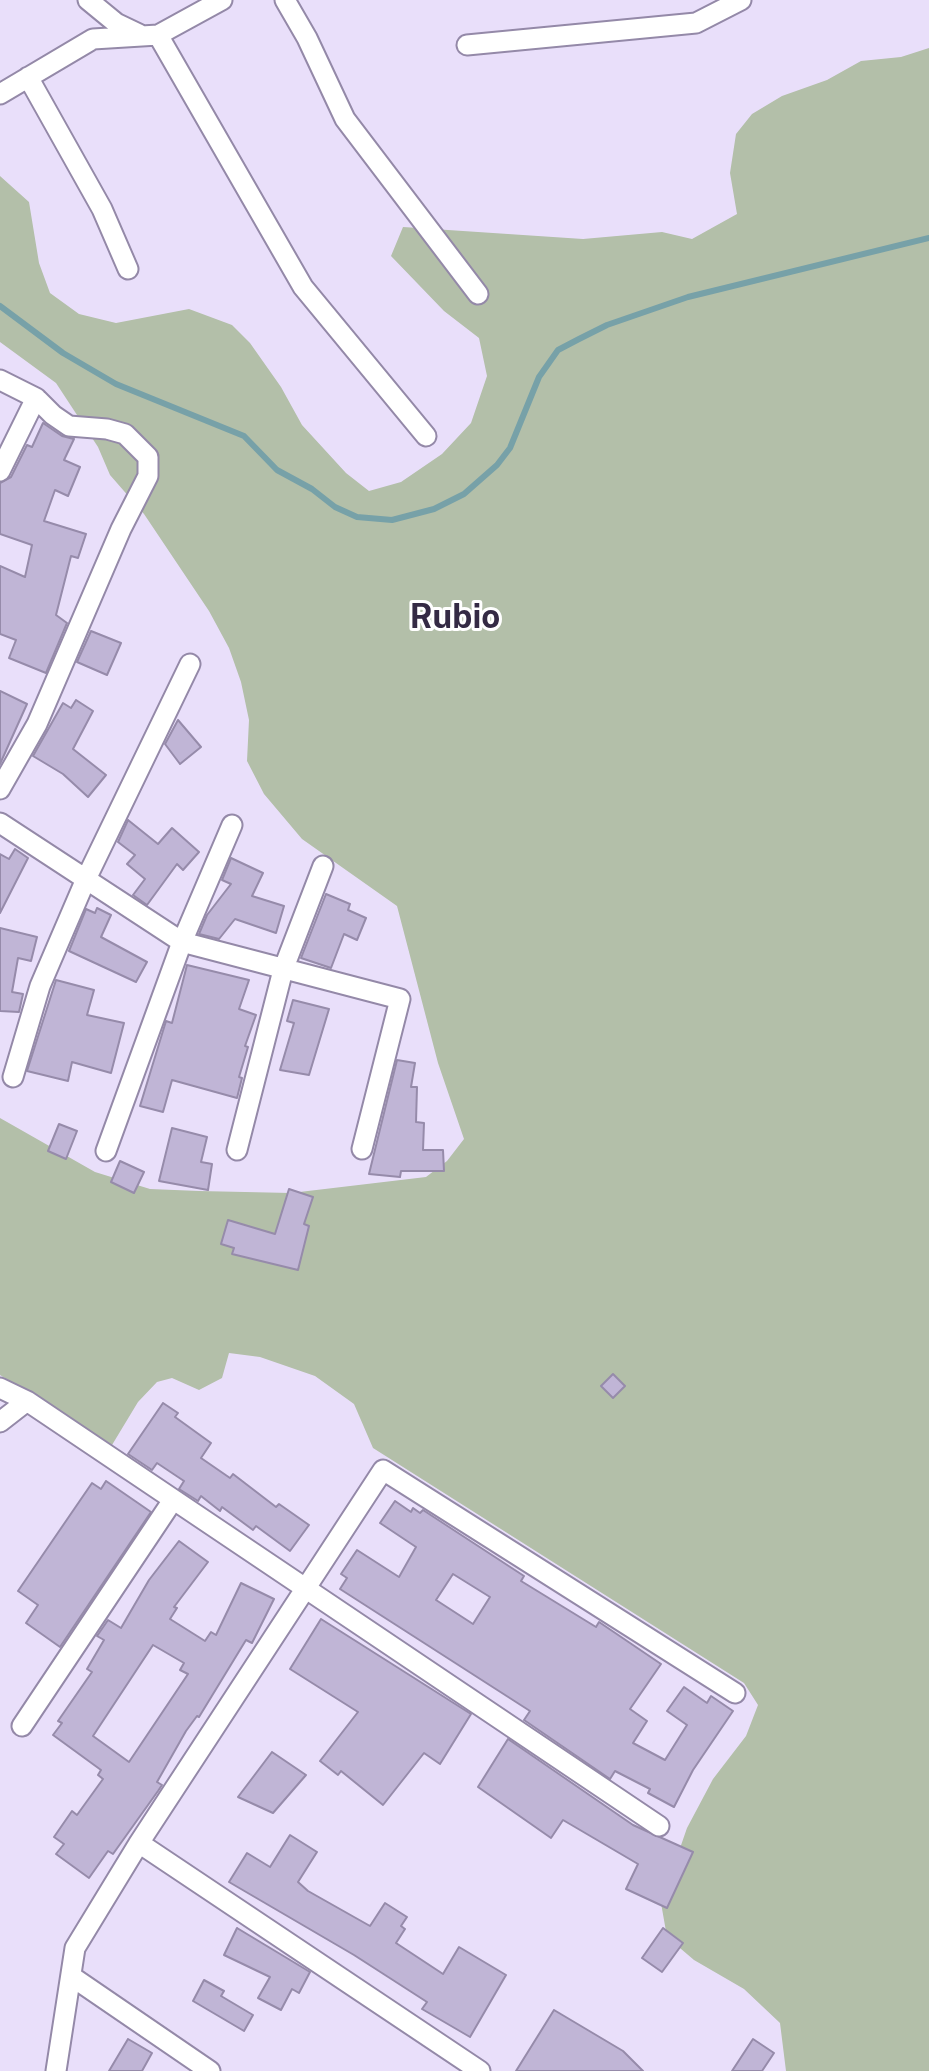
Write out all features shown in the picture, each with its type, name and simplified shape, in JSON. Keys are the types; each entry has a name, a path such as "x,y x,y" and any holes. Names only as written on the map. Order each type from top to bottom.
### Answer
{"street":[{"path":"88,0 117,23 150,35 303,287 426,436"},
{"path":"0,94 93,39 150,35 222,0"},
{"path":"285,0 307,38 345,119 478,294"},
{"path":"467,45 696,23 741,0"},
{"path":"28,77 102,209 128,269"},
{"path":"0,380 36,398 69,425 125,434 148,457 148,476 121,529 37,724 0,789"},
{"path":"0,471 36,398"},
{"path":"13,1077 40,986 86,879 190,664"},
{"path":"0,823 182,942 400,999 362,1149"},
{"path":"106,1151 182,942 232,825"},
{"path":"237,1150 283,970 323,866"},
{"path":"0,1388 27,1401 659,1826"},
{"path":"0,1422 27,1401"},
{"path":"56,2071 75,1948 139,1843 383,1470 736,1692"},
{"path":"22,1726 173,1500"},
{"path":"139,1843 480,2071"},
{"path":"71,1976 210,2071"}],"green space":[{"path":"929,48 929,2071 786,2071 780,2023 744,1989 694,1960 667,1937 661,1903 687,1828 713,1779 746,1736 758,1705 744,1683 373,1448 354,1404 315,1376 260,1357 229,1353 222,1378 199,1390 172,1378 157,1382 138,1402 112,1445 0,1375 0,1118 95,1172 150,1189 291,1193 426,1177 447,1161 464,1139 438,1063 397,906 302,839 264,794 247,761 249,720 241,682 229,648 209,611 144,514 110,475 98,447 56,383 0,342 0,176 29,202 39,263 50,293 79,314 116,323 189,309 232,325 250,343 281,387 302,425 346,473 369,491 401,482 442,454 471,423 487,376 479,338 444,311 391,256 403,227 583,239 662,232 692,239 737,214 730,173 736,134 752,114 782,96 827,80 861,61 901,57"}],"building":[{"path":"43,423 62,436 74,439 64,460 80,467 68,496 55,490 44,521 86,534 78,558 71,556 56,615 67,623 46,673 9,658 16,640 0,634 0,566 25,577 32,545 0,534 0,483 11,477 27,445 32,447"},
{"path":"91,631 121,643 107,675 77,662"},
{"path":"0,691 27,704 0,764"},
{"path":"76,700 93,711 73,749 106,775 88,797 63,774 33,756 63,703 71,708"},
{"path":"178,720 201,747 180,764 165,744"},
{"path":"128,820 158,844 172,828 199,852 183,870 177,864 147,905 133,895 145,879 127,864 135,855 118,842"},
{"path":"15,849 28,858 0,913 0,854 9,859"},
{"path":"231,858 263,873 252,896 284,906 276,933 235,919 219,939 199,934 207,915 231,884 222,880"},
{"path":"326,894 350,904 348,910 366,918 357,940 344,934 331,968 301,958"},
{"path":"97,908 111,915 101,937 147,962 136,982 69,951 86,909 95,913"},
{"path":"0,928 37,937 31,961 18,958 12,992 23,994 19,1012 0,1011"},
{"path":"187,965 249,980 239,1009 256,1015 245,1046 248,1047 239,1077 242,1078 237,1098 172,1080 163,1112 140,1106 166,1021 172,1023"},
{"path":"56,980 94,990 87,1015 124,1023 111,1073 72,1062 68,1081 27,1071"},
{"path":"293,1000 329,1009 309,1075 280,1070 294,1023 287,1021"},
{"path":"397,1060 415,1063 411,1087 417,1087 416,1122 424,1123 423,1150 443,1150 444,1171 401,1171 400,1177 369,1174"},
{"path":"59,1124 77,1131 66,1159 48,1151"},
{"path":"172,1128 207,1137 201,1162 212,1164 208,1190 159,1181"},
{"path":"120,1161 144,1172 134,1193 111,1182"},
{"path":"289,1189 313,1197 304,1224 309,1226 298,1270 232,1254 234,1248 221,1244 228,1220 275,1234"},
{"path":"613,1374 625,1386 613,1398 601,1386"},
{"path":"163,1403 178,1413 175,1417 211,1443 201,1458 230,1478 233,1474 276,1507 279,1504 309,1525 290,1551 256,1526 253,1530 222,1507 220,1511 201,1496 198,1501 179,1489 184,1481 157,1463 152,1470 128,1454"},
{"path":"106,1481 151,1512 60,1647 26,1623 38,1605 18,1591 92,1483 101,1489"},
{"path":"395,1501 411,1512 413,1508 420,1513 423,1510 524,1576 521,1581 596,1627 599,1622 661,1664 630,1709 647,1721 633,1743 665,1760 687,1725 667,1711 684,1687 707,1703 711,1696 733,1711 693,1770 674,1807 648,1793 650,1789 615,1771 610,1779 524,1720 530,1711 340,1589 347,1578 341,1574 357,1550 399,1577 416,1547 380,1523","holes":["453,1574 490,1597 473,1624 436,1600"]},
{"path":"179,1541 208,1562 174,1607 177,1608 170,1619 205,1641 211,1632 216,1635 241,1583 274,1599 252,1643 246,1640 199,1717 197,1716 186,1731 157,1782 162,1785 113,1854 108,1851 89,1878 56,1854 64,1844 54,1837 72,1811 77,1815 103,1779 98,1775 101,1770 53,1735 62,1723 58,1721 92,1672 87,1669 104,1640 97,1636 108,1620 121,1628 149,1580","holes":["153,1645 184,1663 180,1670 188,1674 129,1762 93,1736"]},
{"path":"321,1619 471,1714 440,1764 424,1753 383,1805 341,1771 338,1775 320,1761 358,1712 290,1669"},
{"path":"508,1739 633,1825 693,1852 667,1908 626,1889 638,1864 563,1820 551,1838 478,1787"},
{"path":"272,1752 306,1775 273,1813 238,1797"},
{"path":"290,1835 317,1852 298,1882 308,1891 370,1926 385,1903 407,1917 401,1926 405,1929 396,1943 443,1974 459,1947 506,1975 470,2037 422,2009 427,2002 354,1955 229,1882 247,1853 270,1867"},
{"path":"237,1928 310,1972 299,1993 292,1989 281,2010 258,1998 270,1977 224,1955"},
{"path":"663,1928 683,1943 662,1972 642,1958"},
{"path":"204,1980 224,1991 221,1996 253,2015 244,2031 193,2001"},
{"path":"554,2010 623,2051 643,2071 516,2071"},
{"path":"128,2039 152,2053 142,2071 109,2071"},
{"path":"753,2039 774,2053 762,2071 732,2071"}],"waterway":[{"path":"0,306 63,353 116,384 244,436 277,470 312,489 335,507 357,517 392,520 434,509 464,494 497,465 510,448 539,377 558,350 607,325 688,297 929,238"}],"district":[{"name":"Rubio","path":"455,618"}]}
